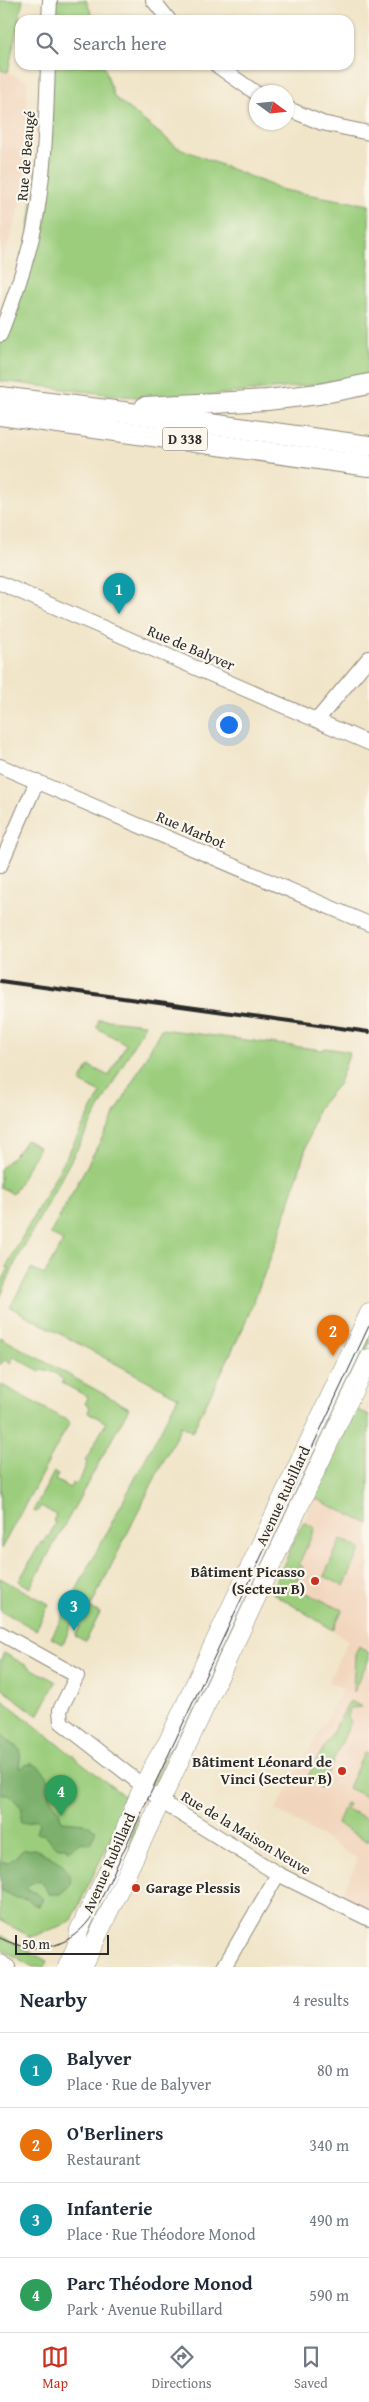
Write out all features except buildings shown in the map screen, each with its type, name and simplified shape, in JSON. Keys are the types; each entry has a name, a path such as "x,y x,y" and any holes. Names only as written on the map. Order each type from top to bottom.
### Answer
{"highway":[{"path":"123,412 154,405 266,400 318,394 369,384"},
{"name":"D 338","path":"0,397 369,446"},
{"name":"D 338","path":"0,415 369,466"}],"main road":[{"name":"Avenue Rubillard","path":"67,1967 77,1944 79,1930 121,1840 141,1786 167,1743 369,1313"},
{"name":"Avenue Rubillard","path":"83,1967 369,1358"}],"street":[{"path":"49,15 50,0"},
{"path":"153,0 165,15"},
{"name":"Rue de Beaugé","path":"0,335 25,263 34,229 45,156 48,70"},
{"path":"223,70 249,88"},
{"path":"294,111 322,123 369,133"},
{"name":"Rue de Balyver","path":"0,583 369,743"},
{"path":"317,720 369,658"},
{"name":"Rue Marbot","path":"0,766 369,924"},
{"path":"0,866 37,781"},
{"path":"0,1633 77,1676 60,1710 61,1722 160,1801"},
{"name":"Rue de la Maison Neuve","path":"160,1801 278,1874 369,1919"},
{"path":"224,1967 278,1874"},
{"path":"0,1962 8,1967"}],"shaded area":[{"path":"0,70 27,81 28,158 19,211 0,267"},
{"path":"369,1401 369,1910 341,1897 358,1859 277,1810 274,1813 343,1689 328,1682 348,1640 271,1592 356,1409 364,1412"}],"green space":[{"path":"0,0 23,0 20,15 15,15 15,38 8,72 0,70"},
{"path":"50,0 86,0 92,15 49,15"},
{"path":"47,70 106,70 114,97 177,147 283,190 369,205 369,375 313,385 172,399 121,396 0,381 0,335 25,263"},
{"path":"99,1019 145,1024 14,1265 0,1298 0,1285 9,1268 6,1267 101,1093 80,1082 89,1066 109,1076 126,1044 97,1028"},
{"path":"161,1029 350,1052 339,1083 318,1108 280,1233 244,1326 192,1432 181,1426 90,1608 100,1613 86,1641 75,1636 80,1627 72,1623 63,1644 51,1638 178,1397 10,1307 31,1269 44,1275 63,1241 50,1234"},
{"path":"26,1140 39,1147 13,1194 0,1187 0,1169 21,1148"},
{"path":"369,1324 369,1344 163,1786 153,1784"},
{"path":"0,1337 129,1408 30,1588 19,1581 41,1542 44,1543 47,1536 49,1537 56,1515 41,1506 37,1512 33,1511 54,1472 58,1474 55,1480 70,1488 73,1483 76,1484 80,1480 87,1463 85,1461 106,1423 88,1412 90,1407 85,1404 88,1397 62,1383 63,1380 55,1373 42,1369 40,1371 14,1357 10,1363 5,1360 0,1365"},
{"path":"2,1385 70,1422 1,1549 0,1389"},
{"path":"356,1409 369,1415 369,1524 314,1498"},
{"path":"303,1522 315,1528 299,1564 303,1567 294,1587 342,1610 333,1630 271,1592"},
{"path":"341,1539 361,1549 344,1586 324,1576"},
{"path":"0,1578 49,1604 36,1630 0,1610"},
{"path":"359,1646 369,1653 369,1659 353,1692 355,1654"},
{"path":"4,1653 56,1682 38,1716 0,1687 0,1661"},
{"path":"0,1698 129,1800 71,1922 31,1937 0,1920"},
{"path":"350,1701 362,1707 350,1708 348,1717 351,1722 321,1788 309,1780 309,1774"},
{"path":"0,1733 21,1751 19,1768 28,1764 34,1764 47,1776 53,1786 49,1796 59,1811 62,1821 84,1823 96,1830 90,1844 82,1842 69,1851 67,1847 57,1847 43,1834 36,1834 39,1822 36,1819 27,1823 20,1822 22,1808 9,1795 0,1793"},
{"path":"364,1753 369,1755 369,1798 348,1788"},
{"path":"345,1803 348,1804 346,1809 369,1819 369,1842 337,1824"},
{"path":"138,1818 146,1822 82,1947 88,1929"},
{"path":"35,1849 59,1862 65,1867 70,1878 70,1885 60,1894 49,1894 40,1880 29,1884 26,1889 37,1893 43,1899 39,1906 33,1904 28,1899 17,1898 0,1890 0,1861 8,1863 23,1850"},
{"path":"0,1935 47,1961 44,1967 33,1967 0,1948"}],"tram line":[{"path":"0,1938 28,1947 41,1948 53,1946 76,1934 95,1912 369,1326"}],"railway":[{"path":"0,981 369,1032"}],"place":[{"name":"Balyver","path":"119,614"},
{"name":"O'Berliners","path":"333,1356"},
{"name":"Bâtiment Picasso (Secteur B)","path":"315,1581"},
{"name":"Infanterie","path":"74,1631"},
{"name":"Bâtiment Léonard de Vinci (Secteur B)","path":"342,1771"},
{"name":"Parc Théodore Monod","path":"61,1816"},
{"name":"Garage Plessis","path":"136,1888"}]}
